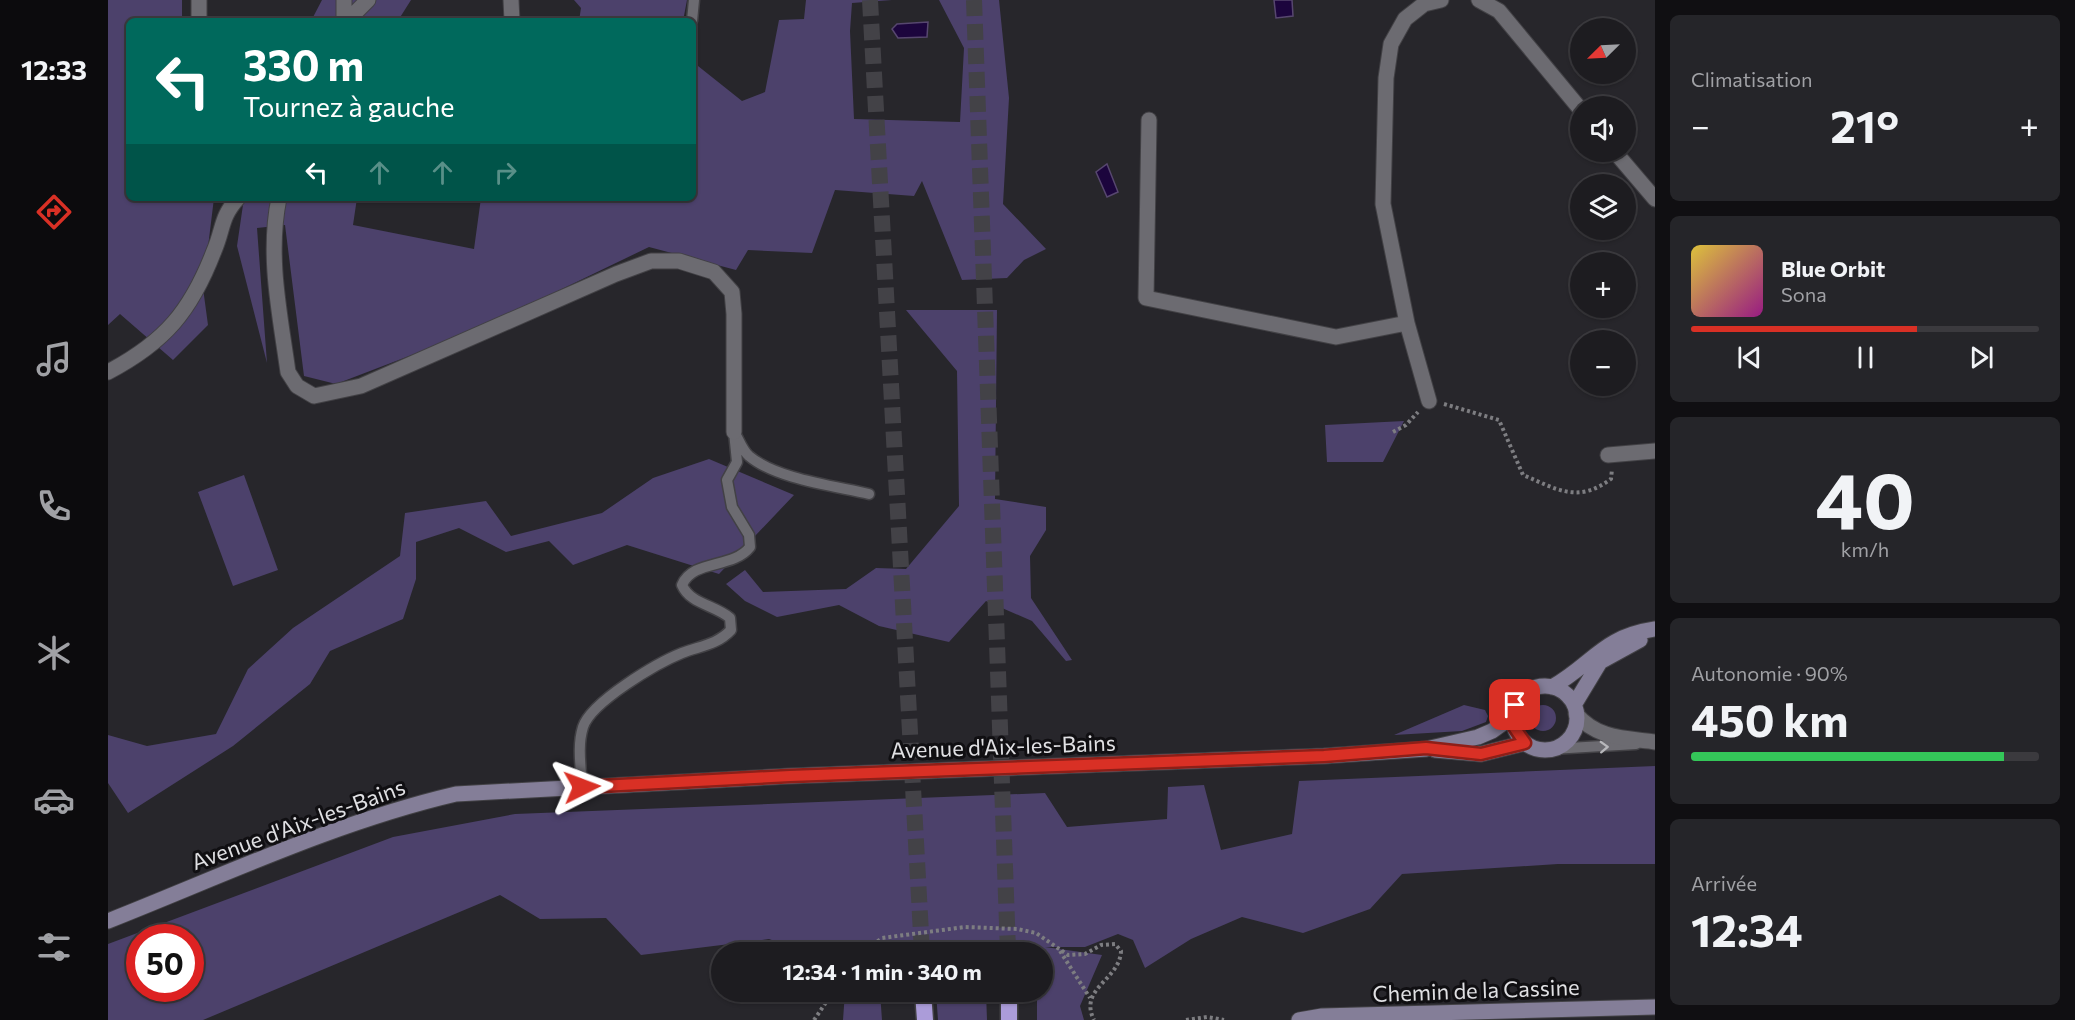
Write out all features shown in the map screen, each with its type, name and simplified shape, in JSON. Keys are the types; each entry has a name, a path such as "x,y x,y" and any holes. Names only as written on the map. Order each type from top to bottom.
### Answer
{"highway":[{"path":"924,1002 925,1020"},
{"path":"1009,1002 1009,1020"}],"main road":[{"path":"1552,687 1612,641 1638,631 1655,630"},
{"path":"1575,709 1600,662 1655,630"},
{"path":"1541,686 1552,687 1569,697 1575,709 1576,726 1571,736 1563,745 1552,749 1538,750 1525,743 1514,727 1512,717 1515,705 1521,696 1541,686"},
{"name":"Avenue d'Aix-les-Bains","path":"108,921 357,822 409,805 456,795 790,776 1324,756 1426,748 1478,737 1492,731 1512,717"},
{"name":"Avenue d'Aix-les-Bains","path":"1426,748 1481,754 1525,743"},
{"name":"Chemin de la Cassine","path":"1299,1020 1322,1016 1655,1007"}],"street":[{"path":"199,0 199,18"},
{"path":"344,0 345,18"},
{"path":"348,18 368,0"},
{"path":"511,0 512,18"},
{"path":"1429,401 1407,322 1383,204 1386,78 1391,44 1405,19 1424,4 1441,0"},
{"path":"1479,0 1499,10 1570,97"},
{"path":"1149,120 1146,298 1336,337 1407,322"},
{"path":"1624,162 1655,199"},
{"path":"279,201 273,242 274,270 288,372 297,386 314,396 361,386 616,274 651,261 679,261 714,272 732,292 734,432"},
{"path":"108,372 148,349 167,332 185,309 205,275 226,205"},
{"path":"1608,454 1655,451"},
{"path":"1575,709 1584,723 1611,737 1655,742"}],"lane":[{"path":"692,18 694,0"},
{"path":"734,432 747,455 761,464 782,472 869,494"},
{"path":"582,787 580,741 584,725 596,707 650,670 680,654 721,640 731,630 730,618 685,592 682,585 692,573 738,558 750,548 749,535 732,507 727,480 737,462 734,432"},
{"path":"1552,749 1612,747 1655,742"}],"path":[{"path":"1429,401 1500,420 1522,475 1565,492 1595,490 1611,479"},
{"path":"1393,432 1406,425"},
{"path":"875,942 882,938 965,927 1017,929 1036,933 1048,942"},
{"path":"1053,946 1068,955 1085,954 1101,945 1115,944 1121,951 1121,962 1114,972 1094,989 1090,998"},
{"path":"1059,950 1090,998 1094,1020"},
{"path":"814,1020 826,1002"},
{"path":"1186,1020 1206,1017 1224,1020"}],"shaded area":[{"path":"108,0 182,0 182,18 126,18 126,201 214,201 203,288 208,325 173,360 120,314 108,325"},
{"path":"322,0 411,0 400,18 313,18"},
{"path":"574,0 687,0 684,18 579,18 581,8"},
{"path":"806,0 892,0 852,3 850,31 854,119 960,122 964,48 939,0 999,0 1009,98 1003,204 1046,249 1024,260 1007,278 962,280 922,181 914,196 835,190 812,253 748,250 736,270 649,247 477,330 336,384 304,376 285,225 257,228 267,363 237,246 244,201 357,201 353,225 474,249 481,201 696,201 696,64 742,101 765,92 779,20 804,19"},
{"path":"1274,0 1292,0 1293,16 1276,18"},
{"path":"928,22 927,37 898,38 892,29 897,24"},
{"path":"1107,164 1118,192 1107,197 1096,172"},
{"path":"906,310 997,310 995,499 1046,507 1046,530 1030,556 1031,598 1072,660 1066,661 1032,621 986,601 949,642 879,626 839,605 777,617 745,601 726,584 745,570 763,592 846,589 876,568 906,569 959,506 957,371"},
{"path":"1404,421 1383,462 1327,462 1325,425"},
{"path":"709,459 794,495 719,574 627,545 573,565 549,541 506,552 459,528 416,542 416,579 403,619 330,651 310,684 233,746 128,813 108,783 108,735 147,746 216,734 248,669 293,628 400,556 405,513 486,501 511,536 602,513 653,478"},
{"path":"244,475 278,570 233,586 198,492"},
{"path":"1464,705 1485,710 1488,716 1486,722 1462,731 1394,735"},
{"path":"1543,705 1552,709 1556,718 1552,727 1543,731 1534,727 1530,718 1534,709"},
{"path":"1655,766 1655,864 1558,864 1402,874 1370,909 1303,933 1242,917 1191,939 1145,968 1133,940 1118,934 1085,947 1053,947 1053,942 777,942 769,939 711,942 711,946 641,955 606,918 540,919 500,895 203,1020 108,1020 108,944 126,937 126,1002 204,1002 204,924 161,924 393,837 515,814 1045,793 1067,827 1167,819 1168,787 1204,785 1221,850 1292,834 1299,781"},
{"path":"1053,948 1102,955 1080,1006 1084,1020 1037,1020 1037,1002 1053,1002"},
{"path":"844,1002 881,1002 882,1020 843,1020"},
{"path":"937,1002 986,1002 987,1020 938,1020"}],"tunnel":[{"path":"870,0 921,942"},
{"path":"974,0 1008,942"}],"route":[{"path":"582,787 790,776 1324,756 1426,748 1461,754 1481,754 1525,743 1518,736 1514,727 1512,717 1515,705"}]}
